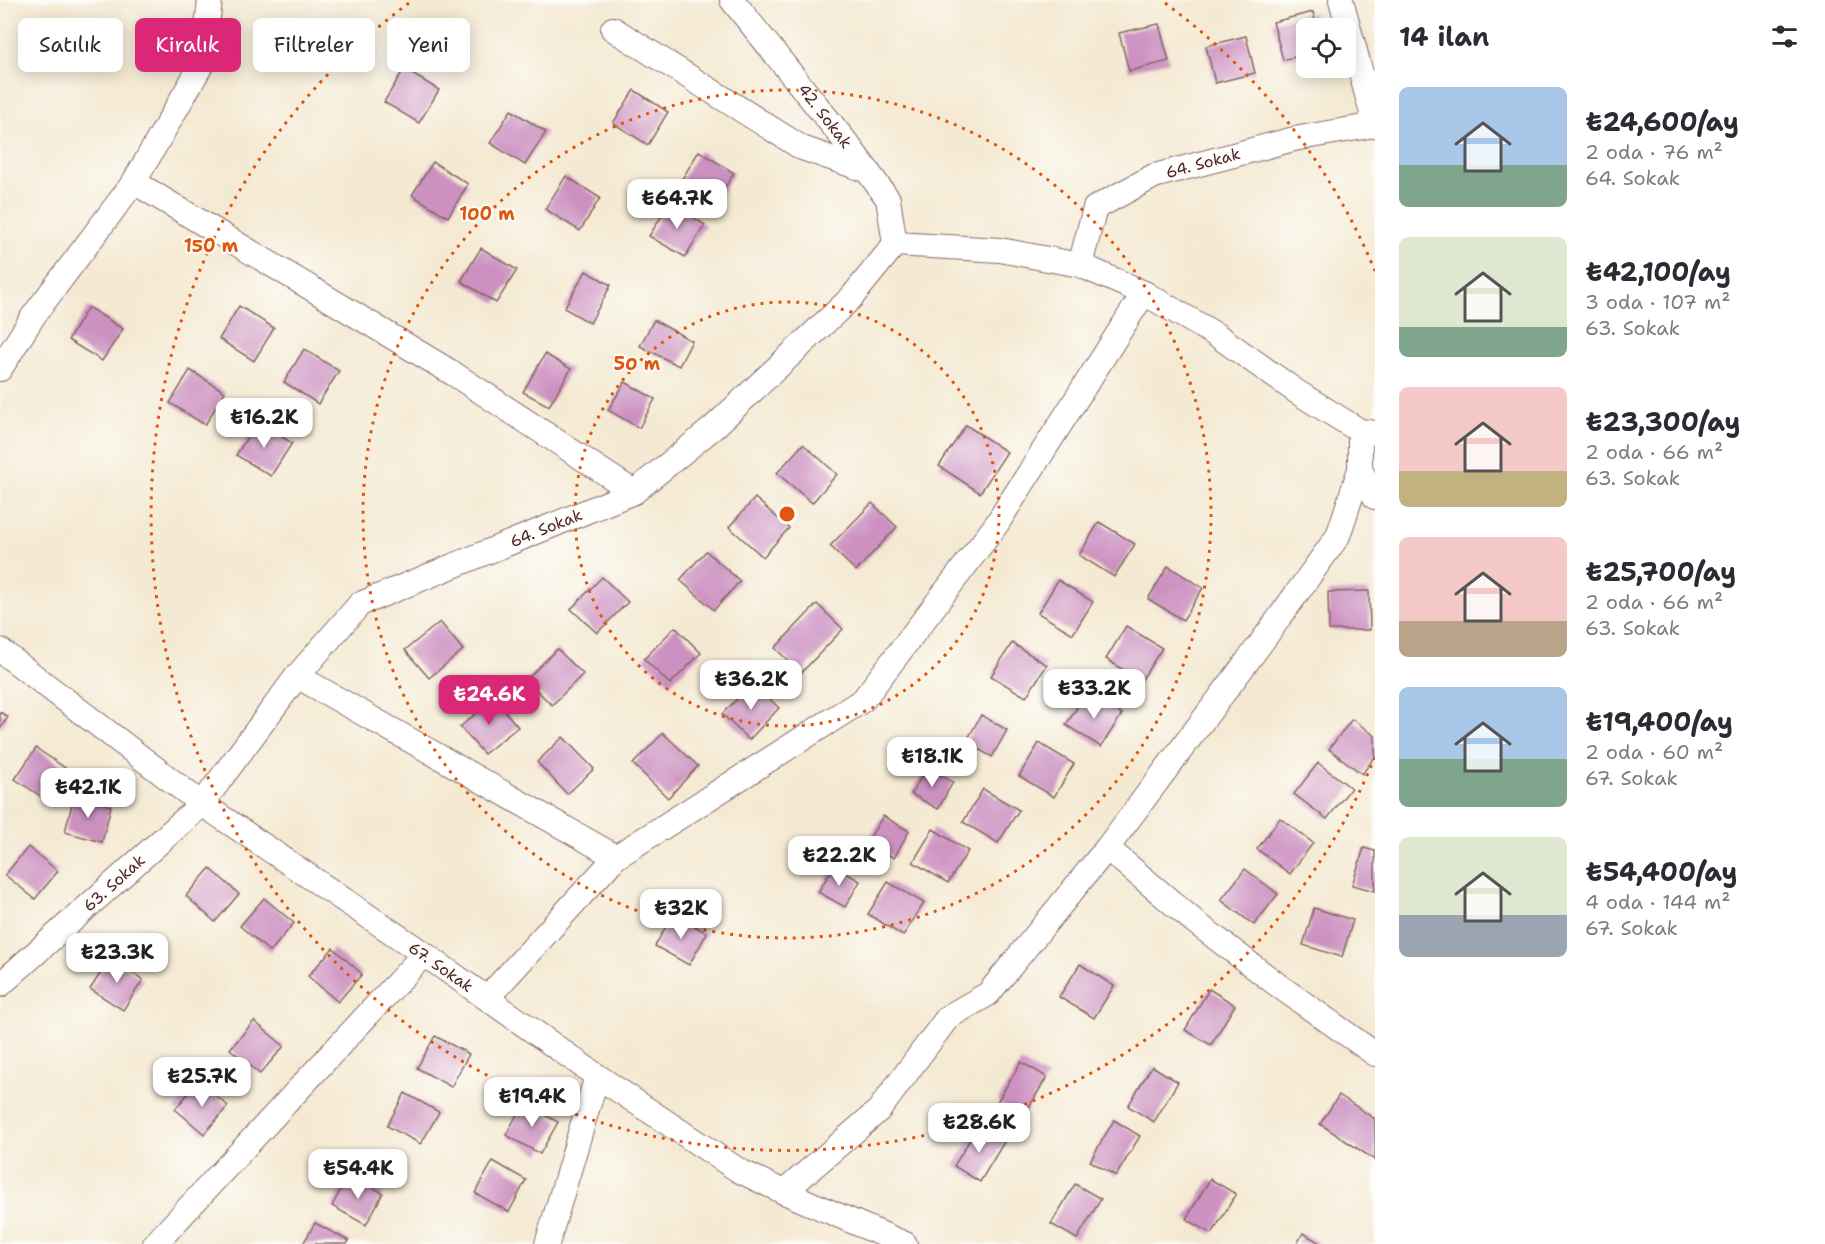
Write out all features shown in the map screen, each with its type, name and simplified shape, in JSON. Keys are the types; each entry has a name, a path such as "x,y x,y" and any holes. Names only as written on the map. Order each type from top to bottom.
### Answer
{"street":[{"path":"0,369 34,315 134,182 203,62 210,0"},
{"name":"42. Sokak","path":"732,0 888,199 895,244"},
{"path":"1341,0 1375,124"},
{"path":"613,29 802,148 868,171"},
{"name":"64. Sokak","path":"1080,265 1095,208 1154,176 1294,139 1375,124"},
{"path":"134,182 454,374 633,492"},
{"path":"784,1192 879,1110 948,1017 988,994 1107,848 1338,536 1360,469 1368,432 1297,392 1218,336 1144,293 1080,265 1000,250 895,244"},
{"name":"64. Sokak","path":"202,804 297,676 360,604 633,492 714,427 851,298 895,244"},
{"path":"487,998 616,856 863,700 996,525 1144,293"},
{"path":"1360,469 1375,497"},
{"name":"67. Sokak","path":"0,650 202,804 424,954 597,1076 738,1170 906,1244"},
{"path":"297,676 616,856"},
{"name":"63. Sokak","path":"0,985 202,804"},
{"path":"1107,848 1195,921 1279,986 1375,1054"},
{"path":"154,1244 424,954"},
{"path":"547,1244 597,1076"}],"building":[{"path":"1313,12 1314,18 1296,18 1296,57 1283,60 1273,22"},
{"path":"1159,24 1169,61 1129,71 1119,33"},
{"path":"1246,36 1255,73 1215,83 1206,46"},
{"path":"402,72 409,72 439,90 419,123 384,102"},
{"path":"634,90 668,112 648,145 613,123"},
{"path":"511,110 546,132 525,165 490,143"},
{"path":"699,151 734,173 714,206 679,184"},
{"path":"433,162 468,184 448,217 412,195"},
{"path":"566,176 600,198 580,231 545,209"},
{"path":"670,203 705,225 685,257 649,236"},
{"path":"481,248 517,270 496,303 461,281"},
{"path":"586,271 611,285 590,323 564,308"},
{"path":"239,306 274,328 254,361 219,339"},
{"path":"88,307 123,329 102,361 68,340"},
{"path":"654,320 692,341 679,366 640,346"},
{"path":"304,349 339,371 318,404 284,382"},
{"path":"545,354 571,369 549,406 523,392"},
{"path":"190,370 225,392 205,425 170,403"},
{"path":"625,382 655,399 639,428 608,410"},
{"path":"257,422 292,443 271,476 236,455"},
{"path":"966,425 1007,452 980,493 939,466"},
{"path":"803,444 837,474 812,503 777,473"},
{"path":"755,498 789,528 763,557 729,527"},
{"path":"872,503 897,527 856,571 830,546"},
{"path":"1099,522 1135,544 1114,577 1079,555"},
{"path":"706,551 740,581 714,610 680,580"},
{"path":"1168,566 1203,588 1183,620 1148,599"},
{"path":"602,577 628,602 597,633 571,609"},
{"path":"1058,580 1093,602 1073,634 1038,613"},
{"path":"1369,591 1370,630 1329,630 1328,592"},
{"path":"817,604 843,629 801,673 775,648"},
{"path":"440,622 463,650 429,678 405,650"},
{"path":"1126,626 1162,648 1141,681 1106,659"},
{"path":"675,627 701,653 670,684 644,659"},
{"path":"1012,643 1047,665 1026,697 991,676"},
{"path":"557,649 583,674 552,705 526,680"},
{"path":"753,683 779,708 749,740 722,714"},
{"path":"1086,693 1122,714 1101,747 1066,725"},
{"path":"494,698 518,727 484,754 460,727"},
{"path":"0,712 8,717 0,729"},
{"path":"981,715 1007,730 992,757 966,742"},
{"path":"1352,719 1375,736 1375,757 1362,774 1329,749"},
{"path":"663,733 698,766 668,798 633,764"},
{"path":"563,737 594,769 567,794 537,762"},
{"path":"1039,743 1074,764 1054,797 1019,776"},
{"path":"36,748 68,770 48,801 15,779"},
{"path":"1318,763 1351,788 1327,819 1294,794"},
{"path":"927,767 953,782 938,809 911,794"},
{"path":"983,789 1019,810 998,843 963,822"},
{"path":"74,796 111,806 102,842 65,832"},
{"path":"883,816 909,831 894,858 867,842"},
{"path":"1280,818 1313,843 1290,874 1257,849"},
{"path":"933,829 968,851 948,883 913,862"},
{"path":"28,847 58,871 35,899 5,875"},
{"path":"1364,848 1375,851 1375,891 1352,885"},
{"path":"834,866 860,881 845,907 818,892"},
{"path":"210,868 239,894 215,922 186,896"},
{"path":"1245,869 1278,894 1254,925 1221,900"},
{"path":"888,882 924,903 903,936 868,914"},
{"path":"264,898 294,923 270,952 240,926"},
{"path":"1314,908 1353,920 1342,957 1303,945"},
{"path":"673,914 707,933 689,965 655,946"},
{"path":"333,948 362,974 338,1002 308,976"},
{"path":"111,958 143,980 123,1010 90,989"},
{"path":"1080,964 1114,986 1094,1018 1059,997"},
{"path":"1209,989 1235,1005 1211,1045 1185,1030"},
{"path":"254,1021 284,1046 260,1074 230,1049"},
{"path":"435,1036 469,1054 451,1087 417,1068"},
{"path":"1021,1062 1047,1077 1023,1117 997,1102"},
{"path":"1152,1066 1178,1082 1154,1122 1128,1106"},
{"path":"199,1081 228,1106 204,1134 175,1109"},
{"path":"405,1093 439,1112 421,1144 387,1126"},
{"path":"1339,1095 1375,1119 1375,1160 1320,1124"},
{"path":"523,1103 558,1122 540,1154 506,1135"},
{"path":"1114,1120 1140,1136 1116,1176 1090,1161"},
{"path":"978,1126 1004,1142 980,1182 954,1166"},
{"path":"493,1161 526,1180 509,1212 475,1193"},
{"path":"349,1174 383,1193 366,1225 332,1206"},
{"path":"1210,1179 1236,1194 1212,1234 1186,1219"},
{"path":"1075,1184 1101,1199 1077,1239 1051,1224"},
{"path":"315,1223 349,1241 347,1244 303,1244"},
{"path":"1303,1233 1322,1244 1297,1244"}]}
